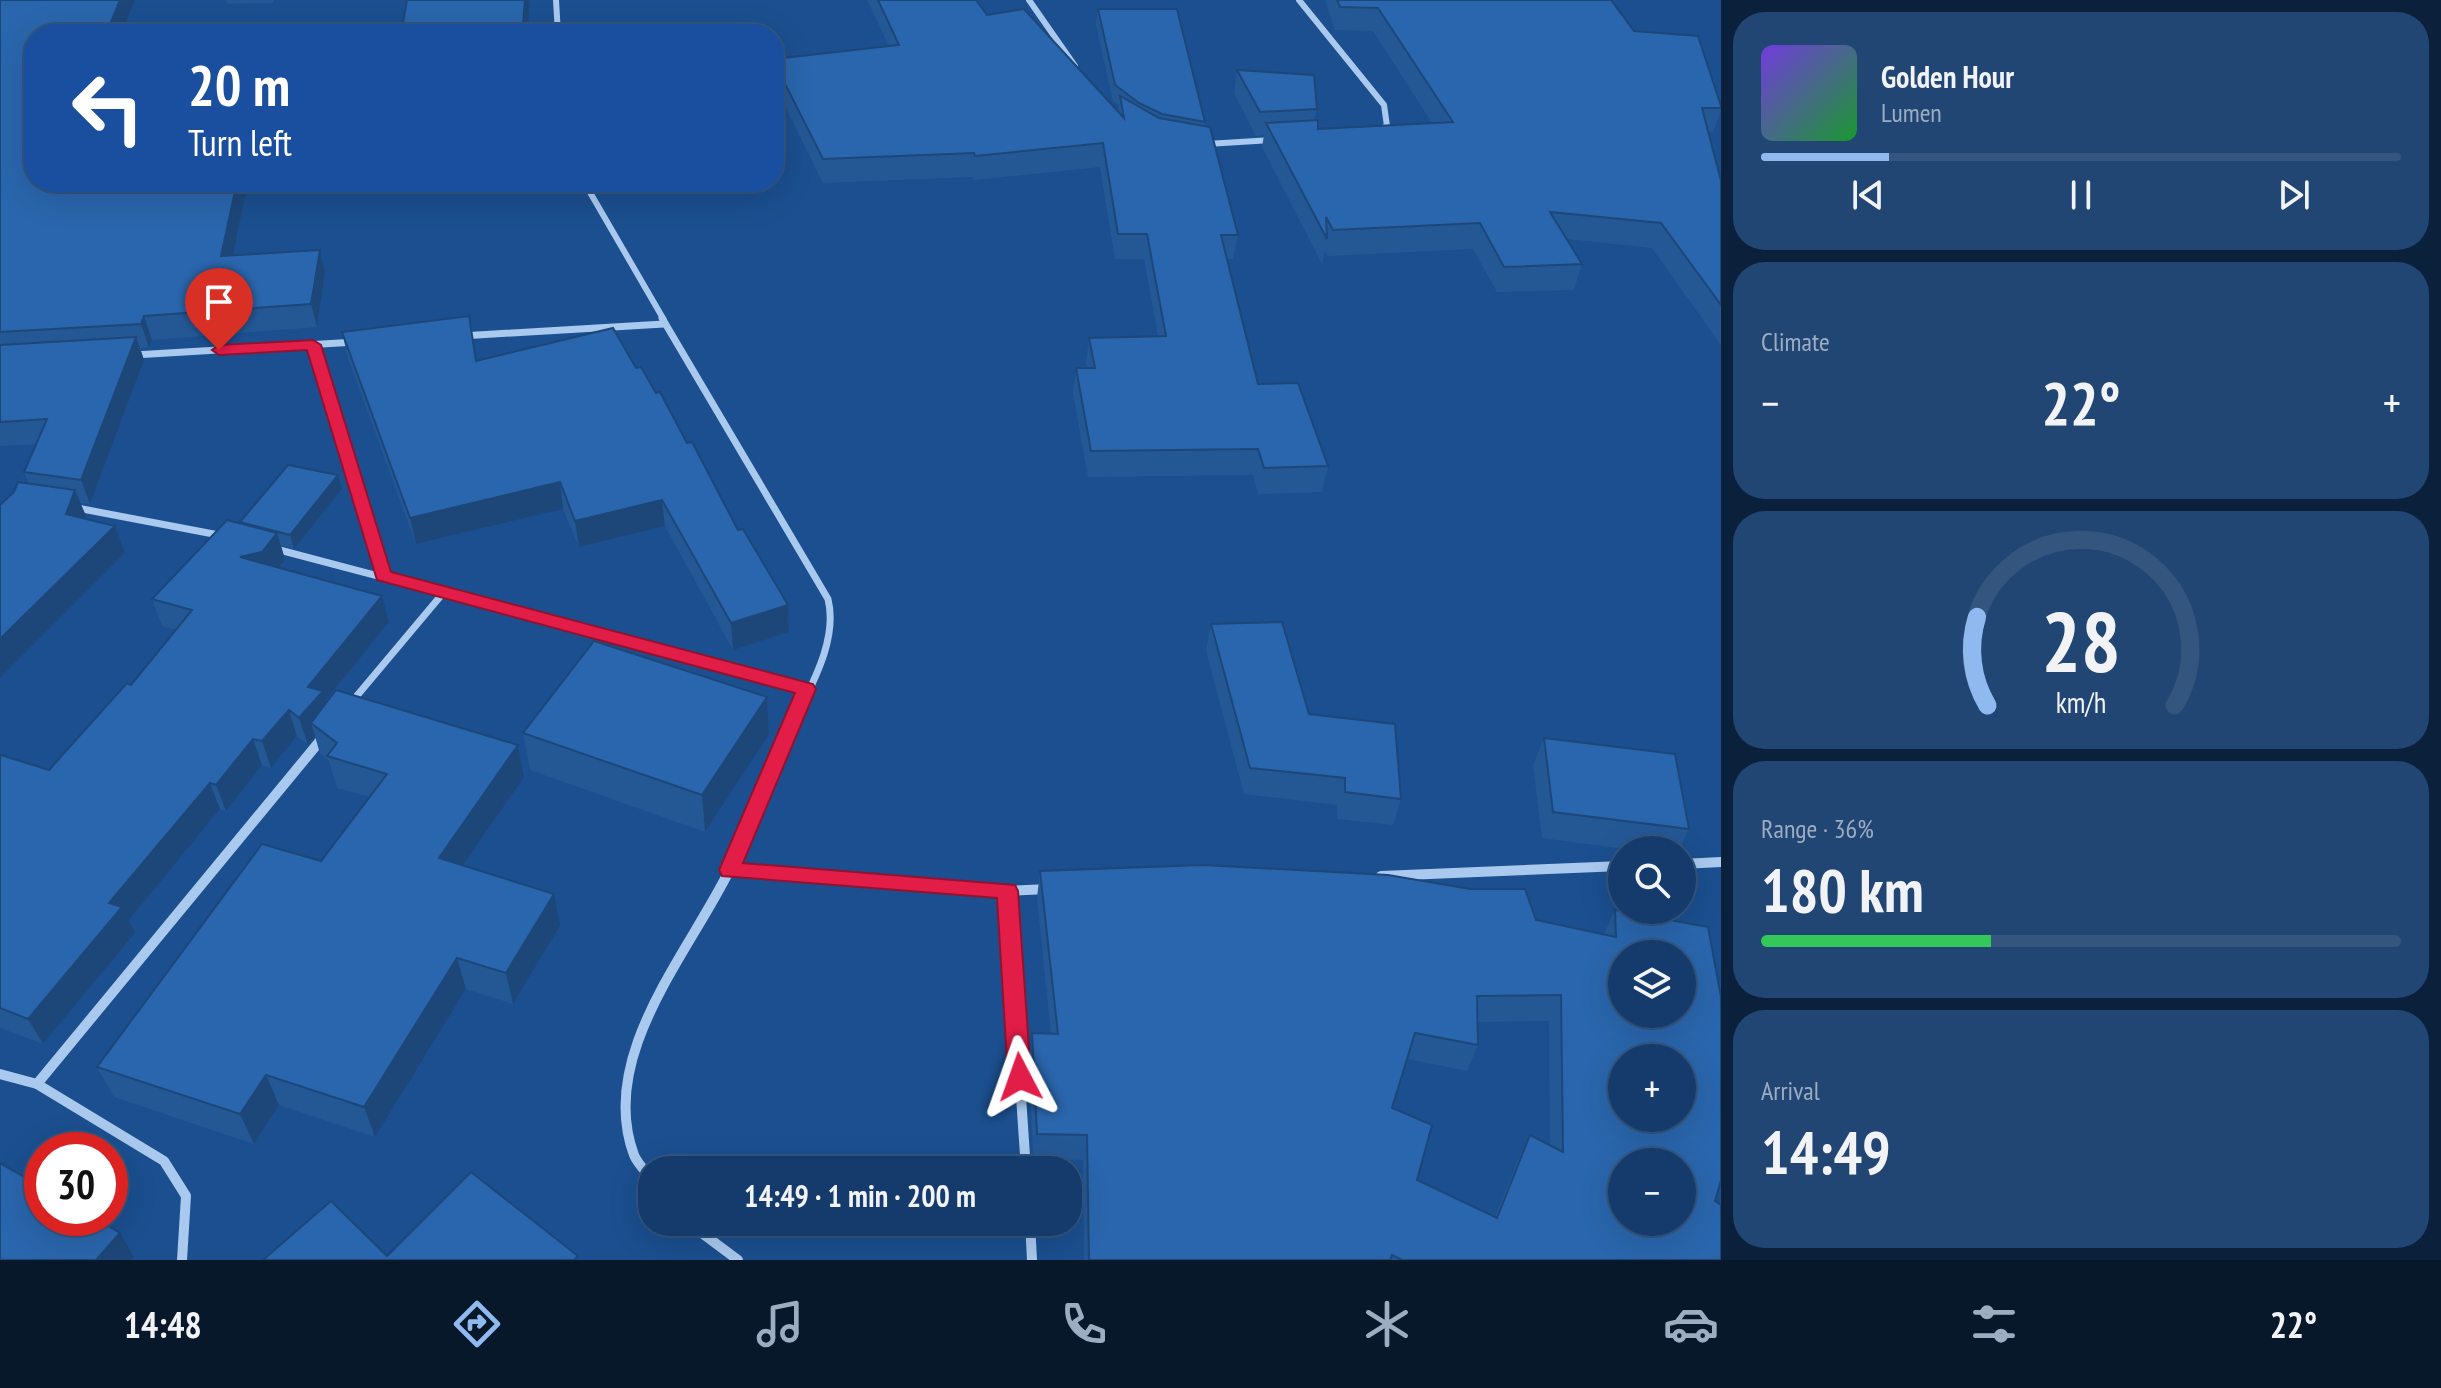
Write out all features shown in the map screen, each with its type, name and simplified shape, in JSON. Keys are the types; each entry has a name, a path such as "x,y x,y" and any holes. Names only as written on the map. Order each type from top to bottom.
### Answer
{"street":[{"path":"556,0 557,24"},
{"path":"1029,0 1083,78"},
{"path":"1299,0 1384,105 1387,126 1374,132"},
{"path":"1196,144 1282,140"},
{"path":"590,192 800,556 829,598 832,625 825,650 730,870 664,987 632,1053 624,1109 634,1157 638,1162"},
{"path":"457,336 664,324"},
{"path":"125,355 361,342"},
{"path":"313,345 383,576"},
{"path":"68,507 240,540"},
{"path":"268,547 806,689"},
{"path":"347,708 444,592"},
{"path":"37,1084 327,732"},
{"path":"1696,863 1721,862"},
{"path":"1370,876 1608,867"},
{"path":"730,870 1007,891 1054,889"},
{"path":"1007,891 1025,1156"},
{"path":"0,1074 37,1084 164,1161 186,1196 182,1260"},
{"path":"706,1236 738,1260"},
{"path":"1031,1236 1032,1260"}],"building":[{"path":"0,0 120,0 110,24 24,24 24,192 235,192 221,256 320,250 311,304 144,316 141,324 0,332"},
{"path":"407,0 525,0 523,24 403,24"},
{"path":"878,0 976,0 987,15 1024,9 1124,118 1120,96 1159,118 1210,127 1238,235 1221,235 1258,384 1298,383 1328,466 1264,468 1258,449 1091,451 1076,368 1095,368 1089,338 1166,336 1147,234 1118,234 1103,143 975,156 974,153 823,159 784,82 784,58 899,45"},
{"path":"1337,0 1611,0 1634,31 1698,36 1721,106 1702,108 1721,181 1721,305 1661,223 1550,212 1582,264 1504,267 1480,223 1333,230 1326,217 1327,239 1266,123 1318,120 1318,129 1453,122 1378,8 1340,7"},
{"path":"1098,9 1177,9 1205,122 1162,114 1139,103 1115,85"},
{"path":"1237,70 1314,75 1317,109 1260,112"},
{"path":"469,316 476,361 613,328 636,368 641,367 656,393 660,392 687,443 692,442 738,530 743,529 788,605 731,623 662,500 575,521 560,482 410,518 342,332"},
{"path":"136,337 81,480 24,472 47,419 0,422 0,345"},
{"path":"288,465 338,475 290,535 240,522"},
{"path":"18,482 75,490 66,514 115,526 0,639 0,505 14,492"},
{"path":"227,520 277,533 262,552 240,557 382,596 308,687 323,691 299,718 289,710 262,741 253,739 216,785 210,783 109,903 122,907 28,1019 0,1008 0,756 49,770 127,683 131,685 192,610 152,599"},
{"path":"1282,622 1309,714 1395,724 1401,799 1345,792 1345,778 1250,768 1211,624"},
{"path":"594,641 767,697 702,795 523,733"},
{"path":"336,690 518,745 439,858 554,894 506,973 457,958 364,1107 266,1075 240,1114 97,1067 262,844 321,861 387,774 327,756 337,743 311,723"},
{"path":"1544,738 1675,754 1689,829 1553,812"},
{"path":"1203,865 1388,875 1470,889 1525,889 1536,920 1616,937 1616,924 1692,924 1708,927 1721,997 1721,1180 1715,1201 1721,1205 1721,1260 1402,1260 1392,1255 1390,1260 1089,1260 1087,1135 1037,1134 1032,1033 1058,1034 1040,871","holes":["1561,995 1563,1152 1530,1135 1497,1218 1417,1180 1432,1125 1392,1108 1415,1033 1478,1045 1477,996"]},
{"path":"0,1163 24,1177 24,1236 117,1236 96,1260 0,1260"},
{"path":"471,1172 578,1256 574,1260 263,1260 331,1201 387,1256"}],"route":[{"path":"219,350 313,345 383,576 806,689 730,870 1007,891 1020,1077"}]}
